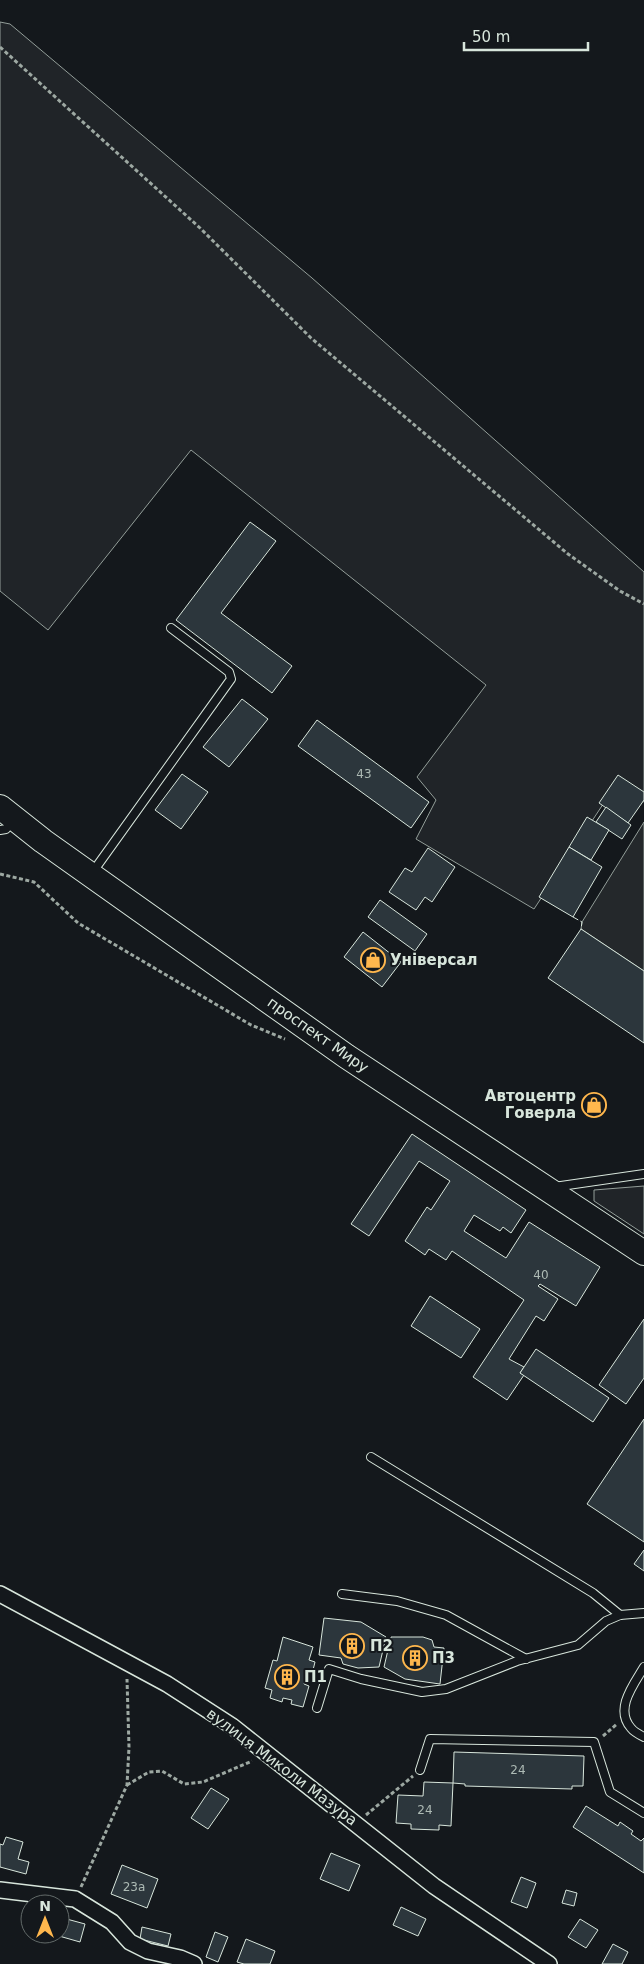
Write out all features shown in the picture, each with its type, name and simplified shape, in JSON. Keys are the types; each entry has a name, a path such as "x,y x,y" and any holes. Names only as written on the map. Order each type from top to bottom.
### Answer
{"main road":[{"name":"проспект Миру","path":"5,818 91,875 346,1056 644,1253"}],"street":[{"name":"вулиця Миколи Мазура","path":"0,1594 167,1684 232,1726 434,1886 549,1964"},
{"path":"0,1890 75,1899 112,1922 130,1942 148,1951 180,1958 194,1964"}],"lane":[{"path":"91,875 231,678 229,672 171,628"},
{"path":"547,1188 644,1174"},
{"path":"371,1457 593,1593 620,1615"},
{"path":"342,1594 397,1601 446,1615 526,1659"},
{"path":"317,1708 329,1669 361,1679 422,1692 446,1689 526,1659 578,1645 606,1620 620,1615 644,1613"},
{"path":"644,1667 625,1700 625,1717 631,1729 644,1737"},
{"path":"420,1770 430,1739 594,1742 610,1792 644,1813"}],"path":[{"path":"0,47 200,228 310,338 568,554 620,591 644,604"},
{"path":"75,1899 127,1785 129,1747 127,1662"},
{"path":"594,1742 625,1717"},
{"path":"127,1785 149,1772 162,1771 184,1784 203,1782 268,1754"},
{"path":"356,1824 420,1770"}],"shaded area":[{"path":"0,22 10,24 312,278 644,572 644,802 615,786 534,909 416,839 436,800 417,777 486,685 191,450 48,630 0,591"},
{"path":"644,822 644,971 581,929 582,922"},
{"path":"644,1186 644,1234 594,1201 594,1190"}],"building":[{"path":"250,522 276,541 221,613 292,666 272,693 176,620"},
{"path":"242,699 268,719 229,767 203,747"},
{"path":"317,720 429,802 411,828 298,746"},
{"path":"182,774 208,792 181,829 155,810"},
{"path":"618,775 644,792 644,800 628,823 599,803"},
{"path":"606,807 631,825 622,839 596,822"},
{"path":"587,817 609,830 591,860 569,847"},
{"path":"569,847 602,867 573,917 539,897"},
{"path":"428,848 455,867 432,902 425,897 416,910 389,892 405,868 412,872"},
{"path":"380,900 427,934 415,951 368,917"},
{"path":"581,929 644,971 644,1043 548,978"},
{"path":"363,932 401,962 382,987 344,957"},
{"path":"412,1134 526,1210 511,1233 503,1227 500,1231 474,1215 464,1231 506,1258 529,1222 600,1267 576,1306 540,1284 538,1286 558,1299 544,1321 536,1316 509,1359 524,1367 520,1373 524,1375 507,1400 473,1377 524,1300 452,1251 446,1260 429,1249 425,1255 405,1241 427,1207 431,1210 450,1181 419,1161 369,1236 351,1224"},
{"path":"430,1296 480,1329 461,1358 411,1326"},
{"path":"644,1319 644,1378 626,1404 599,1385"},
{"path":"536,1349 609,1398 593,1422 520,1373"},
{"path":"644,1419 644,1542 587,1504"},
{"path":"644,1550 644,1571 634,1564"},
{"name":"П2","path":"324,1618 361,1622 386,1637 379,1667 358,1668 343,1664 341,1658 319,1655"},
{"name":"П1","path":"283,1637 313,1647 309,1660 315,1662 313,1670 309,1669 304,1684 309,1686 303,1707 291,1704 292,1700 283,1698 282,1702 270,1698 272,1690 265,1688 273,1660 277,1661"},
{"name":"П3","path":"391,1637 423,1637 432,1640 434,1647 444,1648 440,1684 405,1679 384,1667"},
{"path":"454,1752 584,1756 583,1786 572,1786 572,1789 465,1786 465,1784 453,1783"},
{"path":"424,1782 453,1783 451,1826 439,1825 439,1830 411,1829 411,1824 396,1823 398,1795 423,1796"},
{"path":"211,1788 229,1799 208,1829 191,1818"},
{"path":"586,1806 618,1826 620,1822 633,1831 631,1834 641,1841 644,1838 644,1873 573,1827"},
{"path":"6,1837 23,1842 18,1859 29,1862 26,1874 0,1867 0,1844 3,1845"},
{"path":"331,1853 360,1865 349,1891 320,1879"},
{"path":"122,1865 158,1879 147,1908 111,1894"},
{"path":"521,1877 536,1883 527,1908 511,1902"},
{"path":"566,1890 577,1893 574,1906 562,1903"},
{"path":"401,1907 426,1919 418,1936 393,1925"},
{"path":"580,1919 598,1930 586,1948 568,1937"},
{"path":"70,1920 85,1924 80,1942 70,1939"},
{"path":"142,1927 171,1934 168,1946 140,1939"},
{"path":"215,1932 228,1937 218,1962 206,1957"},
{"path":"246,1939 275,1951 270,1964 244,1964 237,1962"},
{"path":"613,1944 628,1952 622,1964 602,1964"}],"fence":[{"path":"573,917 582,922 581,929"}],"place":[{"name":"Універсал","path":"373,960"},
{"name":"Автоцентр Говерла","path":"594,1105"},
{"name":"П2","path":"352,1646"},
{"name":"П3","path":"415,1658"},
{"name":"П1","path":"287,1677"}]}
